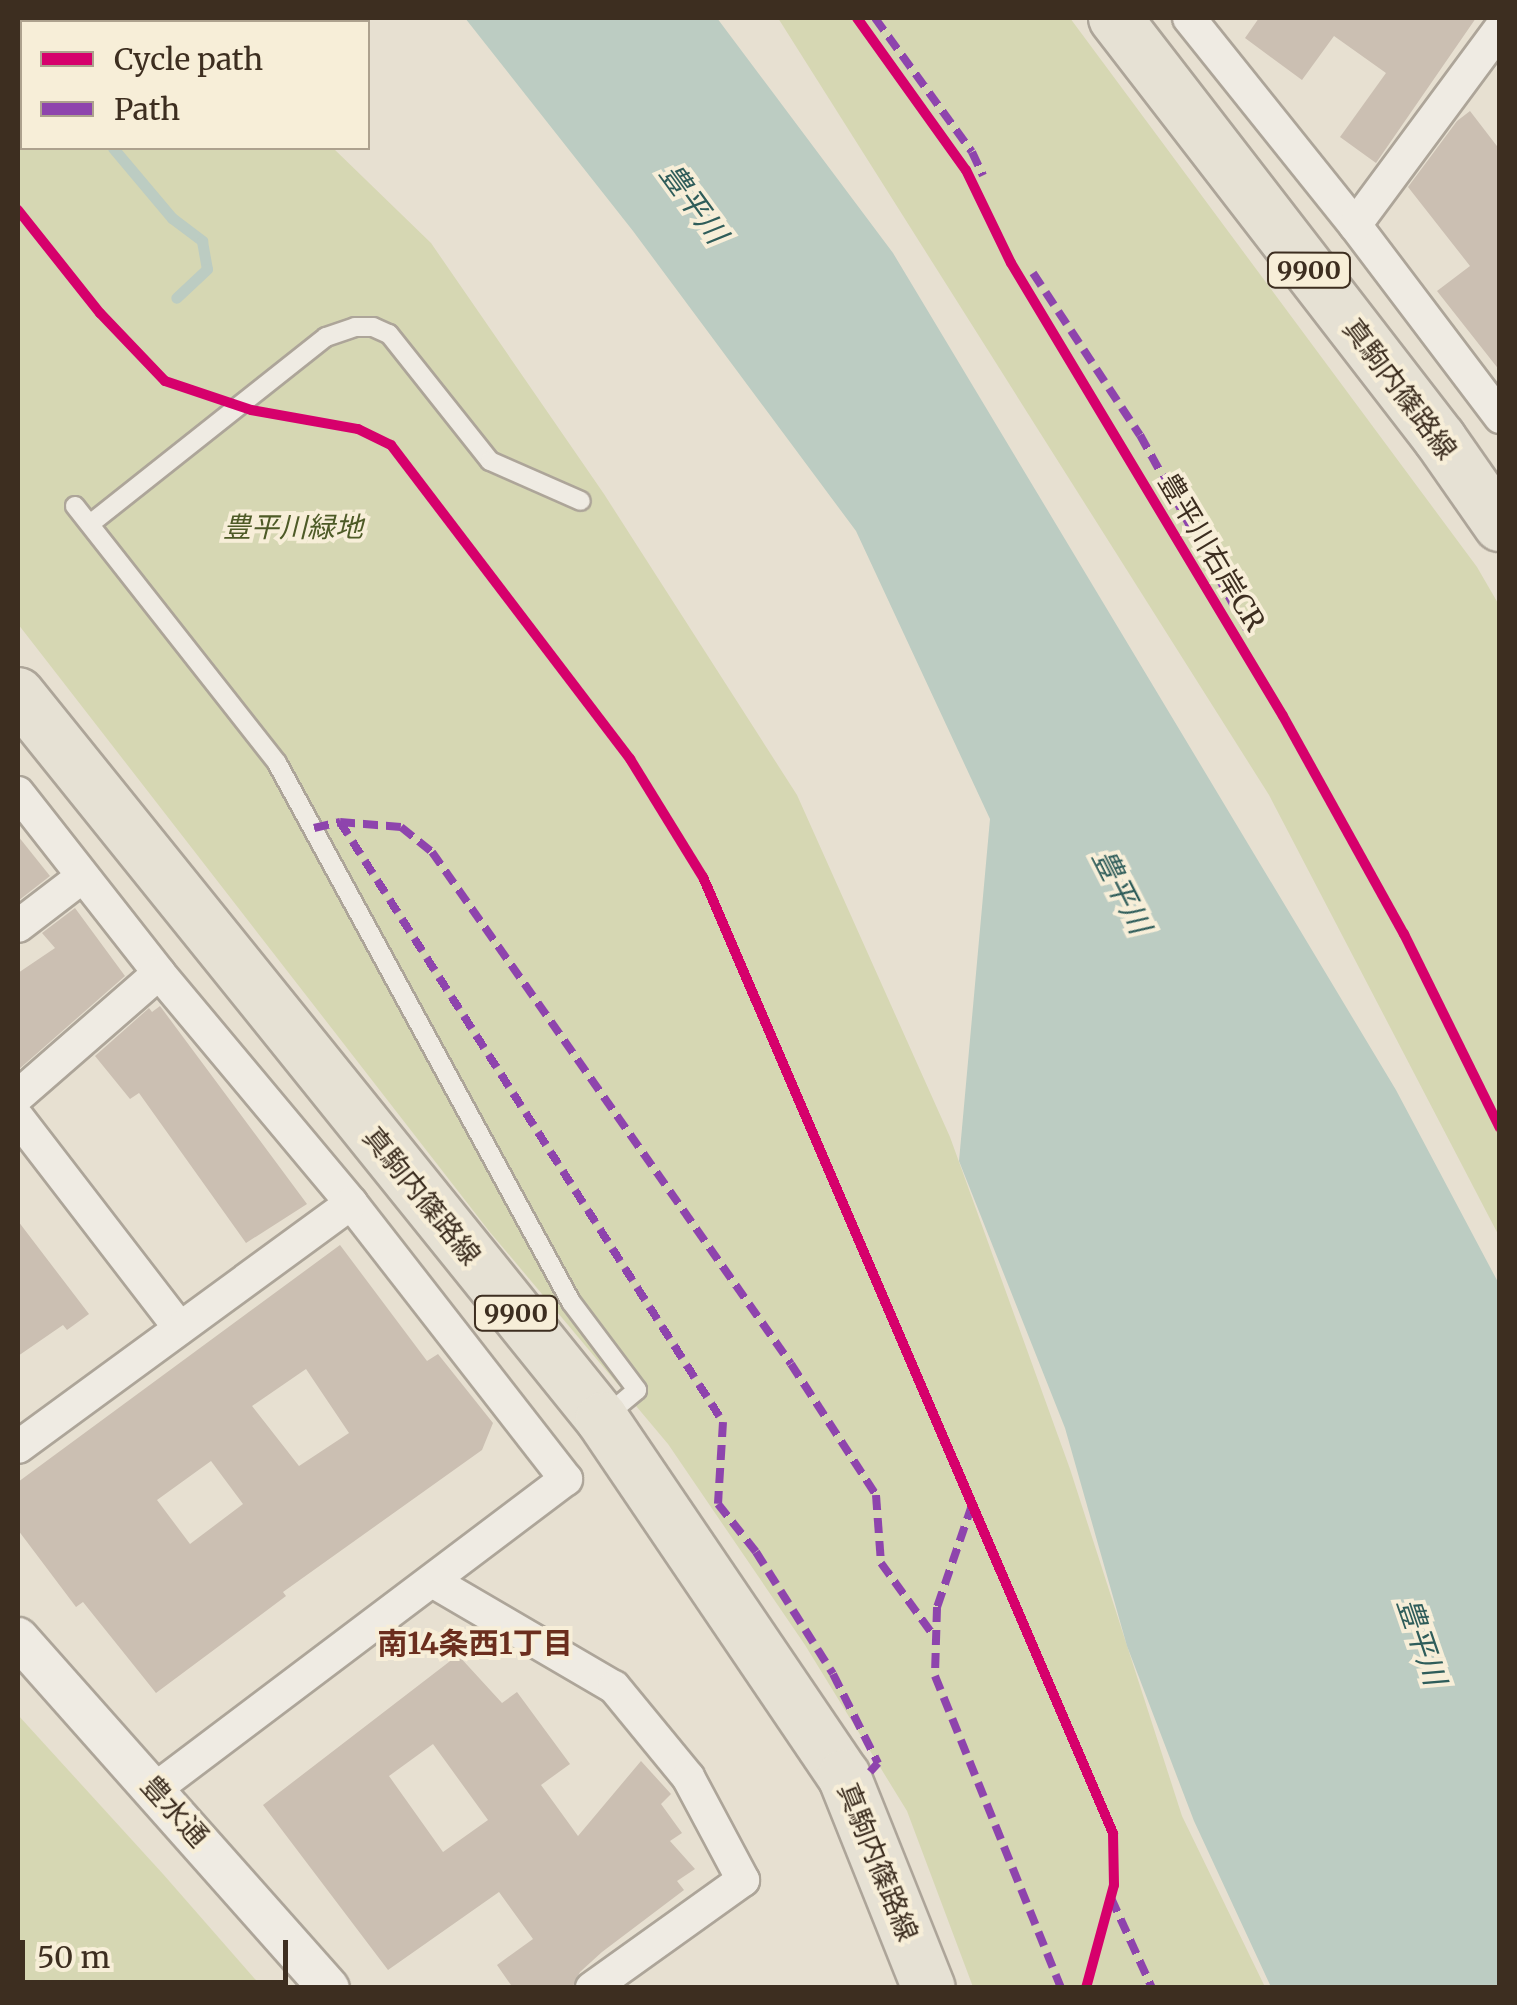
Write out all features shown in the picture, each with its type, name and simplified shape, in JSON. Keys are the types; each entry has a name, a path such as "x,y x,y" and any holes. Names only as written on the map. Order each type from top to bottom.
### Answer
{"main road":[{"name":"真駒内篠路線","path":"1114,18 1440,439 1500,525"},
{"name":"真駒内篠路線","path":"18,694 602,1419 844,1776 929,1988"}],"street":[{"path":"1204,24 1500,416"},
{"path":"1356,225 1500,28"},
{"path":"18,793 158,973 351,1203 566,1479 434,1582 155,1788"},
{"path":"18,926 82,877"},
{"path":"18,1096 158,973"},
{"path":"18,1118 180,1328"},
{"path":"18,1447 351,1203"},
{"path":"434,1582 614,1687 688,1777 743,1880 592,1988"},
{"name":"豊水通","path":"18,1638 329,1988"}],"lane":[{"path":"90,524 326,336 354,327 372,327 388,334 490,461 580,501"},
{"path":"75,506 277,762 571,1302 637,1390 602,1419"}],"green space":[{"name":"豊平川緑地","path":"18,18 104,18 106,20 20,20 20,150 335,150 431,243 604,494 797,795 950,1137 1070,1469 1182,1816 1265,1987 973,1987 907,1811 805,1645 668,1444 489,1231 18,624"},
{"path":"778,18 1070,18 1477,567 1499,605 1499,1236 1269,795"},
{"path":"18,1715 163,1874 262,1987 18,1987"}],"water":[{"name":"豊平川","path":"465,18 717,18 893,253 1396,1090 1499,1284 1499,1987 1271,1987 1194,1821 1127,1646 1065,1428 959,1161 990,819 856,531 633,231"}],"building":[{"path":"1259,18 1476,18 1376,163 1340,137 1386,73 1334,36 1302,80 1245,38"},
{"path":"1470,111 1500,150 1500,371 1437,291 1470,266 1408,187 1457,121"},
{"path":"18,836 50,876 18,901"},
{"path":"75,908 125,976 18,1070 18,973 55,948 42,933"},
{"path":"160,1006 307,1204 246,1243 139,1093 130,1099 95,1056 149,1008 152,1012"},
{"path":"18,1221 89,1314 67,1330 63,1325 18,1356"},
{"path":"340,1245 427,1361 438,1354 493,1423 482,1450 283,1592 286,1596 156,1693 83,1602 76,1607 18,1530 18,1482","holes":["306,1369 349,1433 299,1466 252,1406","211,1461 243,1504 190,1544 157,1500"]},
{"path":"458,1655 502,1703 517,1692 570,1764 541,1785 578,1836 641,1761 671,1794 661,1804 682,1833 670,1841 695,1869 677,1881 684,1890 602,1952 580,1972 572,1988 513,1988 497,1965 533,1939 499,1892 388,1970 263,1805","holes":["433,1744 488,1820 443,1852 389,1776"]}],"waterway":[{"path":"154,18 160,20"},
{"path":"115,150 172,218 202,241 207,269 176,298"}],"marked path":[{"path":"875,18 972,152 983,176"},
{"path":"1033,273 1140,435 1249,633"},
{"path":"340,822 723,1422 718,1504 756,1552 833,1674 878,1763 870,1772"},
{"path":"314,828 340,822 401,827 432,852 791,1364 876,1495 881,1563 936,1639"},
{"path":"972,1505 937,1607 935,1676 1061,1988"},
{"path":"1111,1898 1152,1988"}],"cycle path":[{"name":"豊平川右岸CR","path":"857,18 966,170 1011,263 1283,716 1404,934 1500,1128"},
{"path":"18,210 100,313 165,381 251,410 358,429 391,445 630,759 703,877 1113,1833 1114,1885 1086,1988"}],"district":[{"name":"南14条西1丁目","path":"475,1643"}]}
